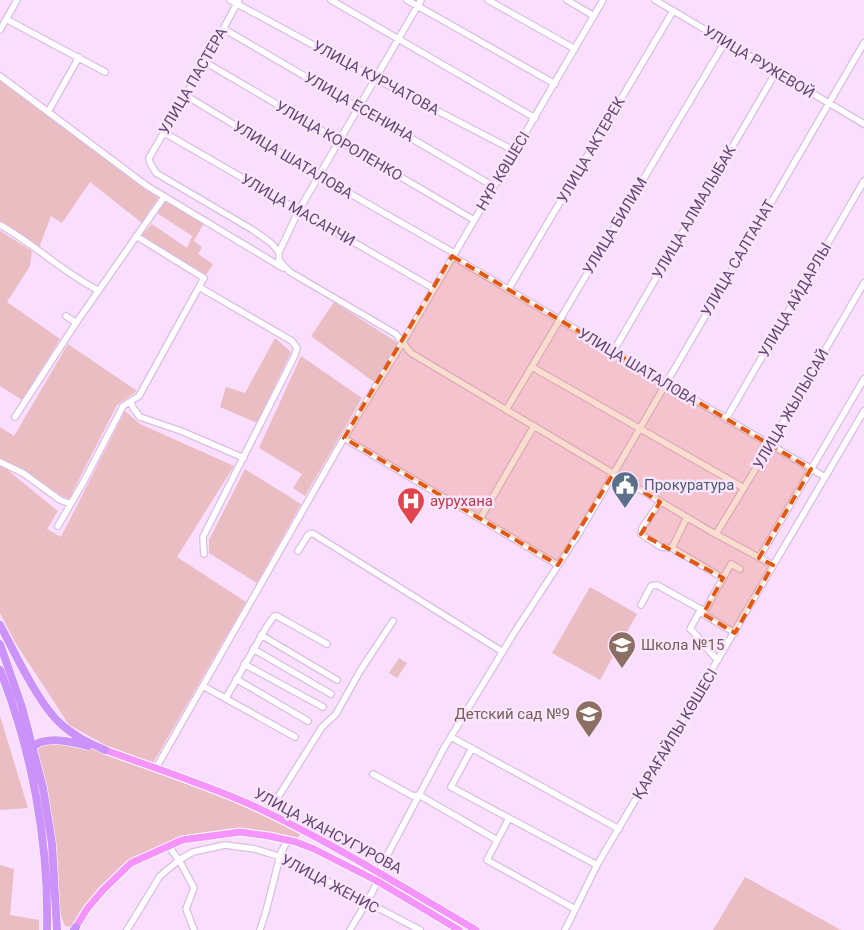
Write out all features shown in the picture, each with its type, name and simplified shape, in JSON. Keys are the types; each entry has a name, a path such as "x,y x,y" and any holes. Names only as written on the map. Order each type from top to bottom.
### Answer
{"highway":[{"path":"0,625 43,702 60,723 77,737 105,750"},
{"path":"0,644 22,707 42,788 52,844 57,930"},
{"path":"0,670 30,769"},
{"path":"47,930 46,880 42,839 29,757 32,747 41,742 68,740 105,750"}],"main road":[{"name":"УЛИЦА ЖАНСУГУРОВА","path":"105,750 195,782 268,813 381,874 476,930"},
{"path":"292,841 302,830"},
{"name":"УЛИЦА ЖАНСУГУРОВА","path":"75,928 87,909 103,890 131,863 182,840 240,832 292,841 331,857 377,881 453,928"},
{"path":"453,928 454,917"}],"street":[{"path":"0,30 17,0"},
{"name":"УЛИЦА КУРЧАТОВА","path":"230,0 238,2 376,79 515,151"},
{"path":"331,0 535,118"},
{"path":"407,0 555,84"},
{"path":"290,272 280,260 279,252 299,210 360,108 421,0"},
{"path":"488,0 575,49"},
{"path":"567,0 594,16"},
{"name":"НҰР КӨШЕСІ","path":"156,768 344,438 403,342 603,0"},
{"name":"УЛИЦА РУЖЕВОЙ","path":"655,0 864,124"},
{"name":"УЛИЦА ПАСТЕРА","path":"238,2 149,158 156,173 253,230 271,243 279,252"},
{"name":"УЛИЦА АКТЕРЕК","path":"508,290 673,11"},
{"path":"6,19 106,72"},
{"name":"УЛИЦА ЕСЕНИНА","path":"224,29 494,186"},
{"name":"УЛИЦА БИЛИМ","path":"506,410 725,42"},
{"name":"УЛИЦА САЛТАНАТ","path":"350,930 381,874 381,867 451,737 613,474 864,42"},
{"path":"48,112 79,58"},
{"name":"УЛИЦА КОРОЛЕНКО","path":"205,62 474,220"},
{"name":"УЛИЦА АЛМАЛЫБАК","path":"613,352 776,72"},
{"path":"0,76 146,186 396,334 411,353 687,518 773,565"},
{"name":"УЛИЦА ШАТАЛОВА","path":"186,95 508,290 825,477"},
{"name":"УЛИЦА МАСАНЧИ","path":"163,132 433,288"},
{"name":"УЛИЦА АЙДАРЛЫ","path":"726,419 864,181"},
{"path":"15,417 98,290 164,197"},
{"path":"0,225 14,233 78,280 98,290"},
{"path":"58,526 123,406 139,396 204,278 136,236"},
{"name":"УЛИЦА ЖЫЛЫСАЙ","path":"716,534 864,283"},
{"path":"199,287 292,341 296,348 294,357 203,537 204,554"},
{"path":"66,316 76,323"},
{"path":"532,367 744,488"},
{"path":"759,558 864,379"},
{"path":"131,401 133,408 140,417 181,431 244,458"},
{"name":"ҚАРАҒАЙЛЫ КӨШЕСІ","path":"565,930 597,865 735,633 864,410"},
{"path":"480,519 534,426"},
{"path":"344,438 558,565"},
{"path":"0,462 24,474 60,500 71,504"},
{"path":"660,502 642,528 641,534 661,547 672,548 723,578"},
{"path":"672,548 687,518"},
{"path":"298,551 308,535 312,533 503,652"},
{"path":"718,660 709,653 698,636 690,629 731,564 740,569"},
{"path":"641,604 652,586 657,585 702,610 703,614 735,633"},
{"path":"226,698 271,618 276,615 327,644"},
{"path":"268,813 322,728 336,714 360,671 392,621"},
{"path":"261,635 337,680"},
{"path":"253,649 330,694"},
{"path":"244,664 323,707"},
{"path":"236,679 308,721"},
{"path":"203,686 295,737"},
{"path":"451,737 619,829"},
{"path":"472,748 451,787 597,865"},
{"path":"373,774 413,796 419,795 497,840"},
{"path":"509,818 486,860 574,909"},
{"path":"260,930 282,852 292,841"},
{"name":"УЛИЦА ЖЕНИС","path":"127,930 160,876 179,860 193,852 224,845 255,849 281,857 420,930"},
{"path":"168,846 179,860 194,888 186,909 194,930"}],"highlighted area":[{"path":"452,256 811,469 759,558 773,565 735,633 703,614 723,578 641,534 660,502 613,474 558,565 344,438"}],"shaded area":[{"path":"0,81 158,198 142,223 90,182 62,223 51,216 39,248 0,222"},
{"path":"165,201 204,223 194,241 202,247 198,254 213,264 206,275 141,236 152,224 187,248 192,236 157,213"},
{"path":"0,231 32,251 30,266 7,302 60,339 22,400 0,386"},
{"path":"334,302 398,343 374,382 311,336"},
{"path":"275,338 291,352 257,423 220,407 226,387 245,393"},
{"path":"68,344 137,391 117,405 69,499 61,496 29,473 0,458 0,427 14,436"},
{"path":"301,356 362,398 305,496 293,488 302,474 259,448"},
{"path":"125,411 140,424 234,466 177,557 246,602 153,763 111,748 69,725 15,642 0,613 0,464 58,511 47,529 61,537"},
{"path":"245,469 301,504 257,583 209,553 209,540"},
{"path":"590,587 637,614 600,680 552,653"},
{"path":"399,658 407,663 397,678 389,673"},
{"path":"0,716 28,808 0,810"},
{"path":"78,743 227,795 302,830 296,842 240,832 176,843 123,870 76,927 65,926 59,911 36,744"},
{"path":"0,865 14,869 10,915 39,920 39,930 0,930"},
{"path":"745,877 841,930 713,930"}],"place":[{"name":"Прокуратура","path":"625,509"},
{"name":"аурухана","path":"411,525"},
{"name":"Школа №15","path":"622,669"},
{"name":"Детский сад №9","path":"589,738"}]}
